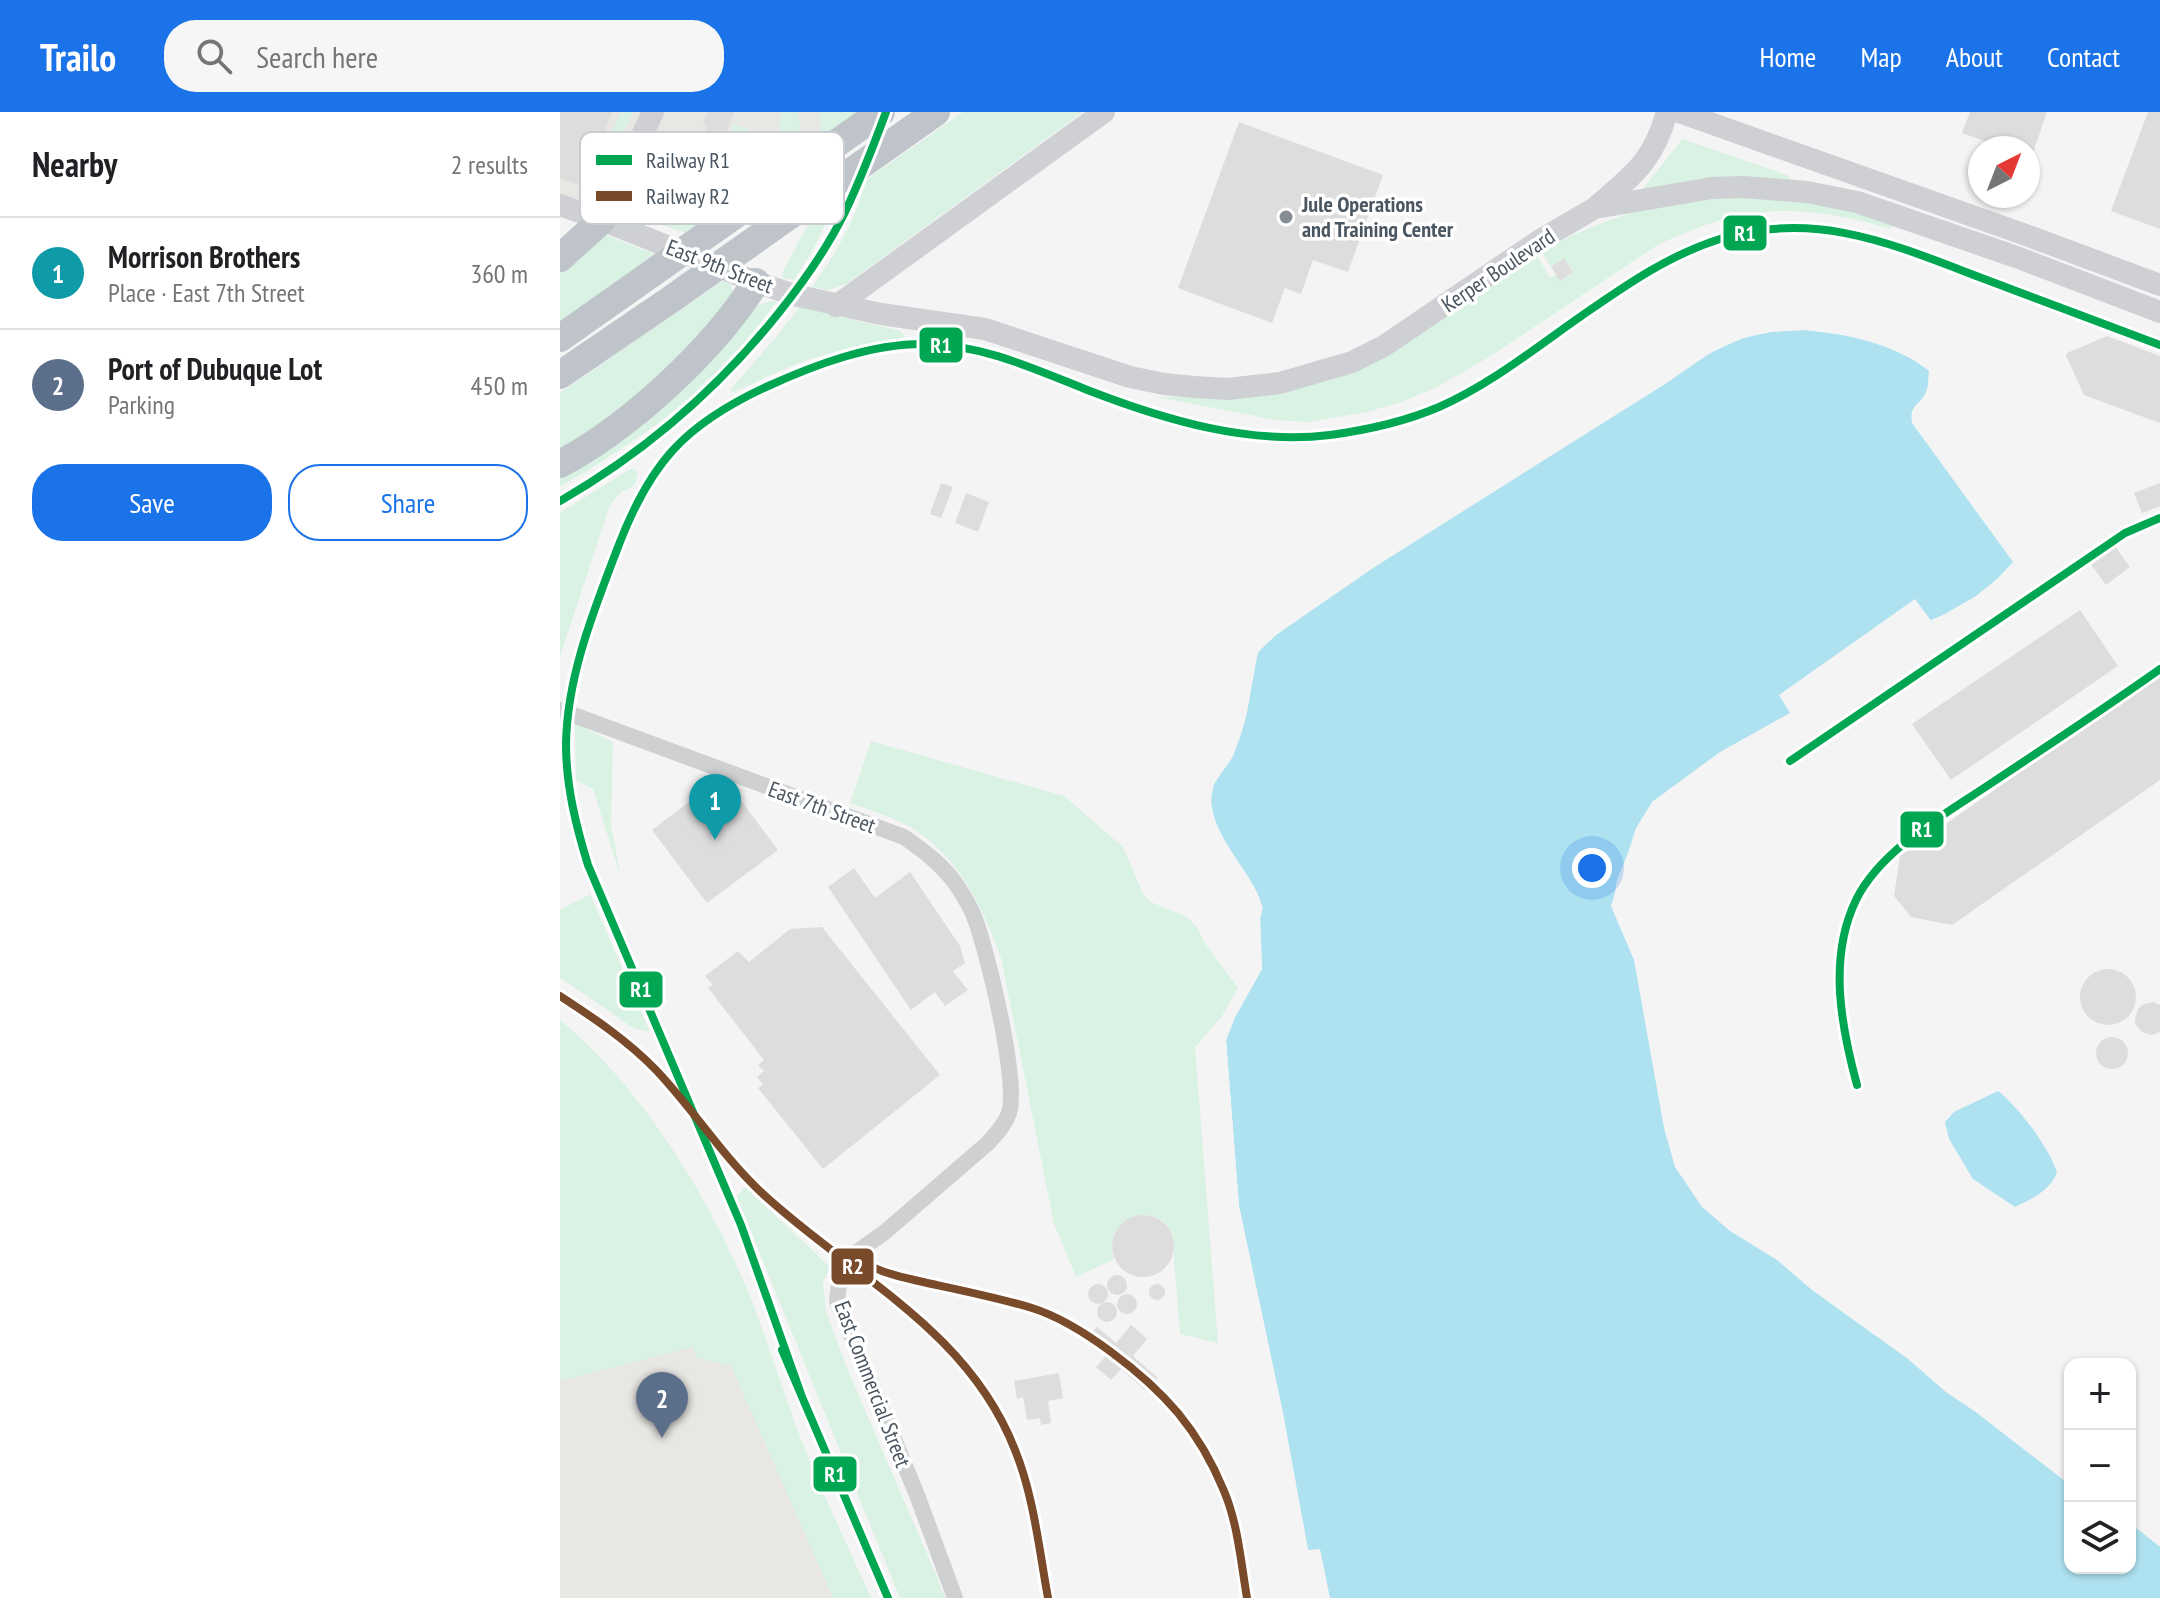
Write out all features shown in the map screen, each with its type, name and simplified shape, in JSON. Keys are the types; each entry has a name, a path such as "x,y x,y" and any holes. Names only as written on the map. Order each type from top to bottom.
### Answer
{"highway":[{"path":"844,138 881,112"},
{"path":"844,177 927,118"},
{"path":"560,258 598,224"},
{"path":"560,338 724,224"},
{"path":"560,375 777,224"},
{"path":"560,464 649,402 704,348 756,282"}],"main road":[{"path":"644,132 653,112"},
{"path":"836,306 1104,112"},
{"path":"1595,208 1649,157 1667,112"},
{"path":"1679,112 2160,285"},
{"path":"1768,143 1857,202"},
{"name":"Kerper Boulevard","path":"836,306 985,329 1130,377 1164,384 1228,389 1280,383 1352,362 1384,346 1540,240 1595,208 1677,193 1743,187 1807,192 1857,202 2019,258 2160,312"},
{"name":"East 9th Street","path":"560,205 580,212"},
{"name":"East 9th Street","path":"612,224 756,282 836,306"}],"street":[{"name":"East 7th Street","path":"560,710 904,837"},
{"name":"East Commercial Street","path":"904,837 940,865 972,911 994,989 1012,1093 1009,1113 988,1143 885,1232 850,1257 839,1284 837,1301 917,1495 955,1598"}],"shaded area":[{"path":"560,112 861,112 832,132 580,132 580,218 560,216"},
{"path":"660,224 700,224 687,233"},
{"path":"560,1096 645,1181 847,1598 560,1598"}],"green space":[{"path":"620,112 633,112 624,132 612,132"},
{"path":"781,112 798,112 801,132 778,132"},
{"path":"819,112 861,112 832,132 821,132"},
{"path":"963,112 1083,112 846,284 829,290 812,287 844,236 866,180"},
{"path":"733,124 751,130 750,132 730,132"},
{"path":"1682,139 1787,175 1791,180 1642,190"},
{"path":"1776,195 1894,221 1891,229 1836,216 1779,211 1742,215 1699,227 1659,244 1484,360 1435,388 1367,412 1309,422 1276,420 1157,397 1271,394 1536,254 1550,278 1556,275 1560,280 1573,271 1564,258 1551,267 1541,251 1596,225 1654,206 1694,198"},
{"path":"660,224 700,224 687,233"},
{"path":"808,224 825,224 794,280 783,278 782,273"},
{"path":"603,234 657,255 560,322 560,270"},
{"path":"724,280 732,286 732,294 699,341 647,389 560,452 560,393"},
{"path":"778,300 738,351 693,395 629,444 560,487 560,474 754,307"},
{"path":"800,307 901,331 906,338 824,355 734,392 730,390"},
{"path":"632,468 638,473 634,486 621,492 610,505 560,656 560,513"},
{"path":"575,723 613,742 611,825 621,878 593,789 576,780"},
{"path":"871,741 1064,796 1123,847 1143,894 1151,902 1187,917 1197,927 1238,988 1222,1016 1195,1047 1218,1343 1180,1334 1173,1238 1165,1223 1155,1217 1132,1217 1122,1223 1115,1232 1112,1244 1114,1259 1076,1277 1054,1224 1001,958 970,888 934,844 902,823 850,803"},
{"path":"590,894 650,1032 635,1029 560,978 560,910"},
{"path":"560,1020 620,1079 647,1114 697,1188 718,1227 753,1304 810,1462 871,1598 833,1598 731,1366 697,1358 693,1347 560,1381"},
{"path":"745,1187 830,1267 823,1282 826,1311 846,1366 945,1598 900,1598 737,1197"}],"water":[{"path":"1806,330 1870,342 1900,353 1929,370 1927,390 1914,409 1912,423 2021,573 1938,630 1915,599 1779,695 1790,713 1747,745 1726,750 1668,790 1642,819 1617,880 1613,903 1639,956 1666,1121 1678,1164 1699,1193 2064,1472 2064,1574 2136,1574 2136,1514 2160,1532 2160,1598 1330,1598 1320,1549 1308,1550 1239,1206 1226,1040 1262,969 1261,905 1257,891 1216,823 1212,805 1213,787 1233,756 1240,736 1257,656 1265,643 1295,620 1418,538 1714,351 1734,341 1775,332"},
{"path":"1998,1091 2033,1129 2057,1173 2045,1190 2015,1207 1973,1179 1949,1139 1945,1122 1954,1112"}],"pier":[{"path":"1806,326 1848,331 1881,340 1914,355 1931,367 1932,375 1911,358 1880,344 1847,335 1806,330 1771,332 1743,338 1710,353 1373,568 1276,635 1258,652 1246,717 1233,756 1214,784 1210,803 1218,832 1250,881 1263,908 1260,918 1262,969 1226,1040 1239,1206 1283,1413 1308,1550 1304,1551 1235,1207 1222,1040 1258,968 1256,917 1259,908 1215,833 1206,803 1210,783 1229,754 1242,716 1254,651 1274,631 1371,564 1708,349 1742,334"},
{"path":"2013,562 2021,578 1940,633 1931,620 1976,596"},
{"path":"1790,713 1793,716 1749,748 1728,754 1670,794 1646,821 1621,881 1617,903 1643,955 1663,1049 1670,1121 1682,1162 1702,1190 1725,1212 2029,1434 2053,1461 2064,1467 2064,1480 1946,1392 1908,1359 1812,1290 1777,1260 1730,1231 1702,1207 1675,1167 1664,1128 1634,960 1611,906 1636,828 1652,802 1720,752"},
{"path":"2136,1509 2160,1527 2160,1547 2136,1528"}],"building":[{"path":"560,112 612,112 605,132 580,132 580,186 560,178"},
{"path":"708,112 734,112 727,132 704,132 707,125 703,124"},
{"path":"1970,112 2047,112 2039,136 1970,136 1962,133"},
{"path":"2148,112 2160,112 2160,229 2111,211"},
{"name":"Jule Operations and Training Center","path":"1239,122 1383,175 1348,272 1313,260 1301,294 1285,288 1272,323 1178,288"},
{"path":"1564,258 1573,272 1560,281 1551,267"},
{"path":"2107,336 2160,356 2160,423 2084,395 2067,353"},
{"path":"941,483 953,487 941,518 930,514"},
{"path":"2160,483 2160,506 2142,513 2134,493"},
{"path":"966,493 989,502 978,532 955,523"},
{"path":"2109,538 2130,567 2106,585 2085,556"},
{"path":"2080,610 2118,666 1951,780 1912,724"},
{"path":"2160,674 2160,780 1952,925 1911,917 1894,896 1900,856"},
{"path":"706,789 742,802 778,850 707,903 652,830"},
{"path":"854,868 875,898 910,872 960,946 965,963 953,971 968,990 945,1006 935,992 911,1010 828,887"},
{"path":"822,927 940,1075 823,1169 758,1088 763,1084 757,1077 764,1071 758,1065 764,1060 708,988 713,985 705,976 738,951 749,962 790,929"},
{"path":"2108,969 2128,977 2136,997 2128,1017 2108,1025 2088,1017 2080,997 2088,977"},
{"path":"2153,1002 2160,1005 2160,1032 2152,1035 2142,1032 2135,1019 2142,1005"},
{"path":"2112,1037 2124,1041 2128,1053 2124,1065 2112,1069 2100,1065 2096,1053 2100,1041"},
{"path":"1143,1215 1155,1217 1165,1224 1172,1234 1172,1258 1165,1268 1155,1275 1143,1277 1131,1275 1121,1268 1114,1258 1112,1246 1114,1234 1121,1224 1131,1217"},
{"path":"1117,1275 1124,1278 1127,1285 1124,1292 1117,1295 1110,1292 1107,1285 1110,1278"},
{"path":"1098,1284 1105,1287 1108,1294 1105,1301 1098,1304 1091,1301 1088,1294 1091,1287"},
{"path":"1157,1284 1165,1292 1157,1300 1149,1292"},
{"path":"1127,1294 1134,1297 1137,1304 1134,1311 1127,1314 1120,1311 1117,1304 1120,1297"},
{"path":"1107,1302 1114,1305 1117,1312 1114,1319 1107,1322 1100,1319 1097,1312 1100,1305"},
{"path":"1131,1325 1147,1339 1133,1356 1158,1378 1146,1391 1121,1369 1111,1380 1096,1367 1106,1356 1086,1339 1097,1327 1116,1343"},
{"path":"1059,1373 1063,1398 1048,1401 1051,1423 1041,1425 1040,1418 1027,1420 1023,1397 1017,1399 1014,1381"}],"rail line":[{"name":"R1","path":"844,214 886,112"},
{"name":"R1","path":"560,501 650,441 704,395 777,315 839,224"},
{"name":"R1","path":"801,1394 741,1225 588,865 568,775 566,744 571,693 600,595 643,492 657,469 692,432 737,401 803,371 863,352 923,344 988,353 1148,412 1208,428 1300,437 1358,431 1412,417 1457,398 1510,366 1628,285 1681,254 1720,239 1790,228 1824,230 1889,244 2160,345"},
{"name":"R1","path":"1790,761 2125,533 2160,518"},
{"name":"R1","path":"1857,1085 1842,1016 1840,968 1847,922 1867,882 1898,848 1936,820 2160,669"},
{"name":"R2","path":"560,996 610,1030 645,1059 763,1194 905,1308 968,1371 994,1408 1022,1468 1048,1598"},
{"name":"R2","path":"868,1265 899,1276 1007,1301 1051,1315 1091,1338 1130,1367 1165,1398 1185,1422 1220,1481 1236,1530 1247,1598"},
{"name":"R1","path":"782,1350 888,1598"}],"place":[{"name":"Jule Operations and Training Center","path":"1286,217"},
{"name":"Morrison Brothers","path":"715,840"},
{"name":"Port of Dubuque Lot","path":"662,1438"}]}
